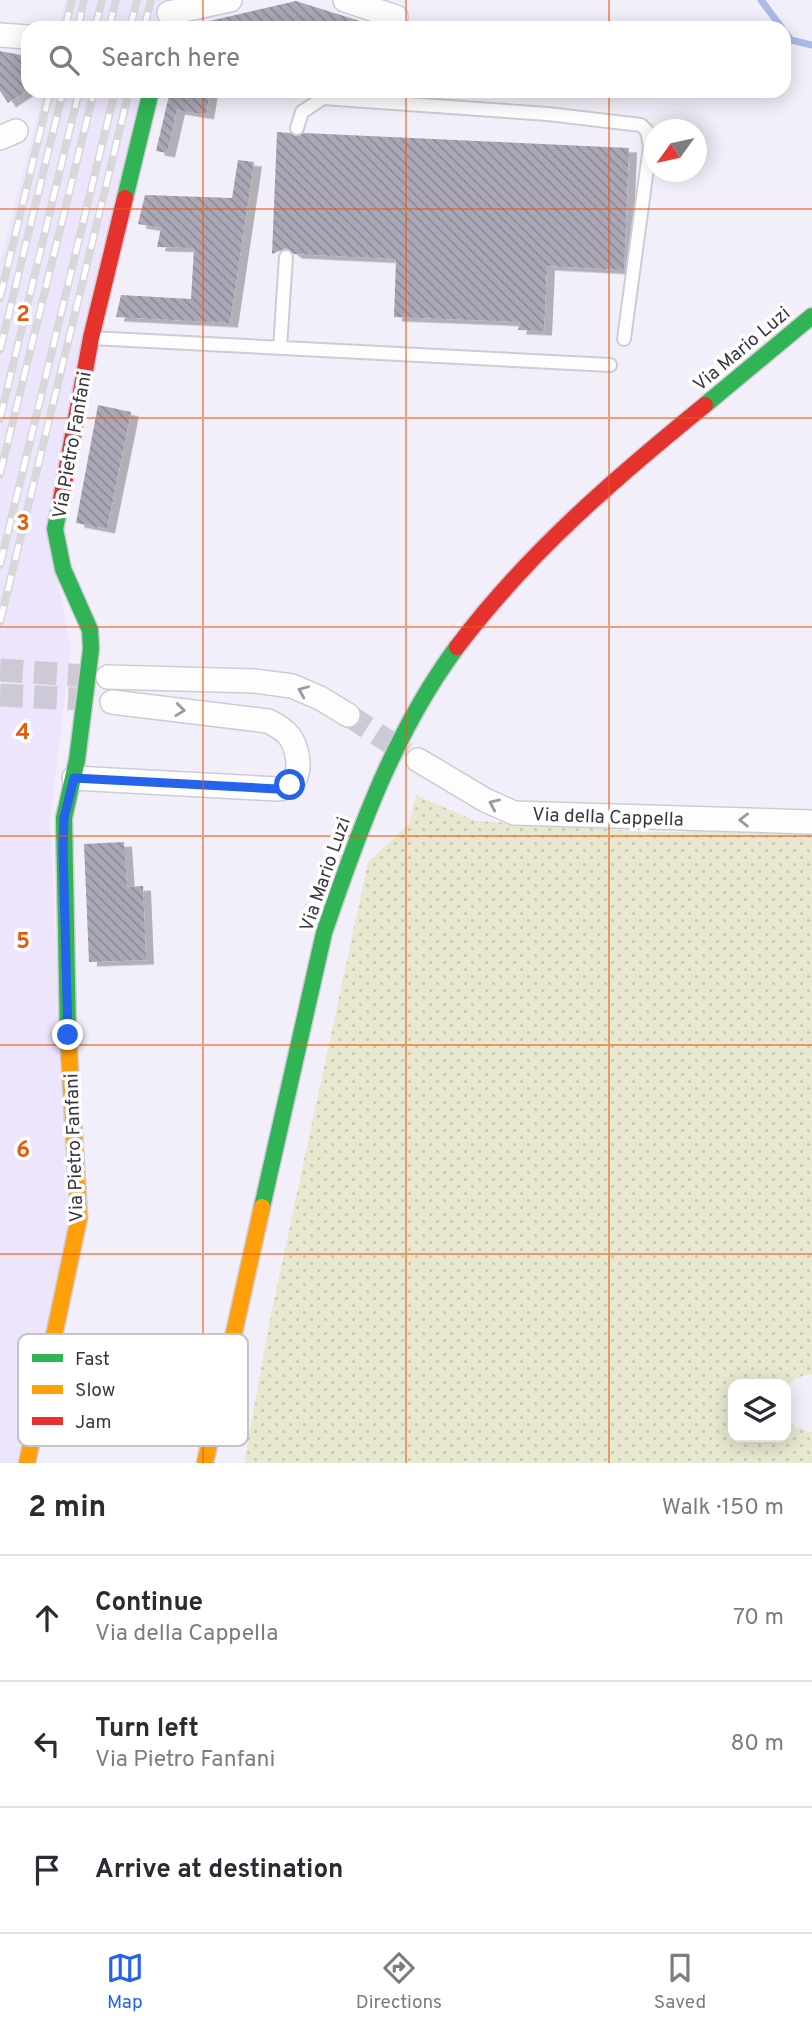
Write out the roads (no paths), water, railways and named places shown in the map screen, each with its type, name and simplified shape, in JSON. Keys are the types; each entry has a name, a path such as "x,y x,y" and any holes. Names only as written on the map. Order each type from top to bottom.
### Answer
{"main road":[{"name":"Via Pietro Fanfani","path":"56,1334 79,1218 68,1035 64,818 74,778 91,649 90,630 63,569 55,529 91,338 149,98"},
{"name":"Via Mario Luzi","path":"234,1334 324,933 378,785 428,690 454,651 512,578 582,507 770,348 812,316"},
{"name":"Via Mario Luzi","path":"697,412 785,361"}],"street":[{"path":"169,14 230,0"},
{"path":"345,0 396,17"},
{"path":"0,35 21,36"},
{"path":"108,677 254,681 292,686 320,698 348,715"},
{"path":"74,778 277,789 290,785 295,779 298,758 295,747 289,735 268,721 112,702"},
{"name":"Via della Cappella","path":"418,760 485,800 514,813 812,822"}],"lane":[{"path":"297,128 302,112 323,98 641,125 647,131 650,146 624,339"},
{"path":"280,348 286,257"},
{"path":"91,338 610,365"}],"waterway":[{"path":"761,0 777,21"},
{"path":"791,40 812,45"}],"tunnel":[{"path":"0,670 101,677"},
{"path":"0,695 98,700"},
{"path":"348,715 406,753"}],"railway":[{"path":"67,21 72,0"},
{"path":"80,21 84,0"},
{"path":"97,21 102,0"},
{"path":"111,21 116,0"},
{"path":"132,21 137,0"},
{"path":"146,21 151,0"},
{"path":"0,298 48,98"},
{"path":"0,350 61,98"},
{"path":"0,419 77,98"},
{"path":"0,474 92,98"},
{"path":"0,565 113,98"},
{"path":"0,622 127,98"}]}
